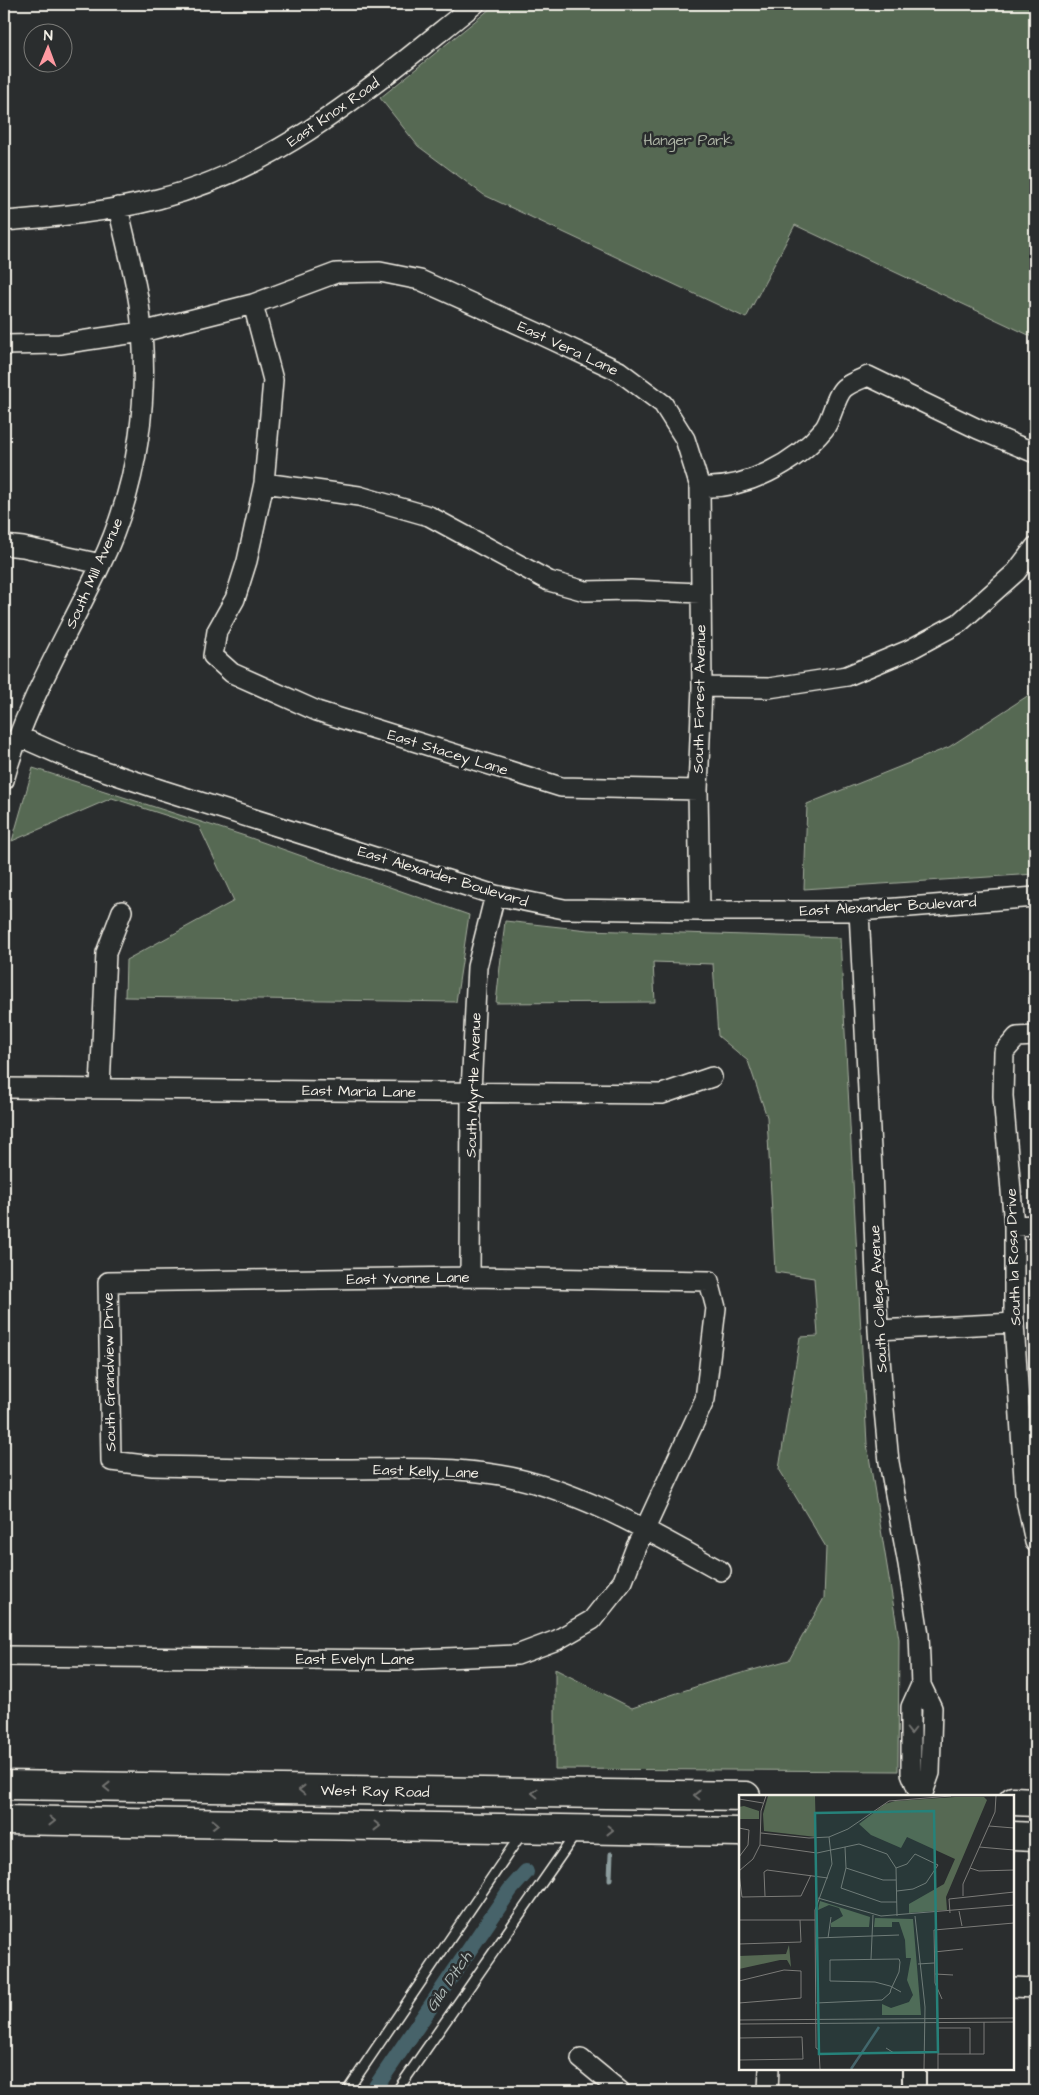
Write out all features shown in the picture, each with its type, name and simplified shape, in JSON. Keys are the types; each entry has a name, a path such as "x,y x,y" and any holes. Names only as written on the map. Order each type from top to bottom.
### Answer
{"main road":[{"name":"West Ray Road","path":"4,1785 739,1796"},
{"path":"1014,1801 1035,1802"},
{"path":"4,1820 739,1832"},
{"path":"1014,1836 1035,1837"}],"street":[{"name":"East Knox Road","path":"4,221 73,215 159,199 203,184 286,146 326,121 475,4"},
{"name":"South Mill Avenue","path":"4,780 18,736 38,690 102,564 124,506 138,446 144,392 142,332 138,302 118,208"},
{"name":"East Vera Lane","path":"4,345 60,344 142,332 253,304 336,273 380,272 420,280 619,371 663,404 685,439 700,487"},
{"path":"253,304 273,380 264,483 359,496 429,516 549,582 585,591 631,590 700,593"},
{"path":"700,487 712,488 751,480 794,456 825,428 843,388 868,376 978,429 1035,453"},
{"name":"East Stacey Lane","path":"264,483 247,561 235,599 217,631 213,656 232,673 317,711 561,787 698,790"},
{"name":"South Forest Avenue","path":"700,487 702,687 698,790 700,912"},
{"path":"4,545 23,547 102,564"},
{"path":"702,687 769,688 847,676 900,654 959,623 1016,572 1035,546"},
{"name":"East Alexander Boulevard","path":"18,736 77,762 495,895 564,909 700,912 858,910 1035,897"},
{"name":"South Myrtle Avenue","path":"470,1277 471,1092 477,967 495,895"},
{"name":"South College Avenue","path":"858,910 872,1170 878,1330 890,1462 919,1635 921,1685 911,1707 910,1773 921,1795"},
{"path":"100,1088 106,953 122,911"},
{"name":"South la Rosa Drive","path":"1026,1037 1004,1052 1003,1096 1014,1226 1014,1323 1028,1420 1025,1494 1035,1542"},
{"name":"East Maria Lane","path":"4,1088 662,1094 712,1077"},
{"path":"1014,1226 1035,1225"},
{"name":"East Yvonne Lane","path":"108,1282 470,1277 709,1281 716,1308 705,1399 645,1530"},
{"name":"South Grandview Drive","path":"108,1282 111,1461"},
{"path":"878,1330 1014,1323"},
{"name":"East Kelly Lane","path":"111,1461 162,1466 442,1469 501,1476 560,1492 645,1530 721,1571"},
{"name":"East Evelyn Lane","path":"4,1656 398,1660 517,1655 557,1640 592,1620 623,1581 636,1547 645,1530"},
{"path":"1014,1987 1035,1988"},
{"path":"581,2059 620,2091"},
{"path":"768,2091 769,2070"},
{"path":"914,2070 914,2091"}],"lane":[{"path":"347,2091 525,1828"},
{"path":"397,2091 578,1830"}],"green space":[{"path":"4,4 5,207 4,207"},
{"name":"Hanger Park","path":"496,4 1035,4 1035,338 795,225 746,318 484,195 418,146 380,98"},
{"path":"1035,691 1035,874 804,889 807,804 949,747"},
{"path":"33,768 248,837 469,915 456,1002 125,997 126,960 234,901 199,826 112,798 12,841"},
{"path":"505,921 588,930 840,938 867,1444 899,1639 898,1771 555,1769 555,1669 632,1708 713,1681 789,1660 824,1598 826,1547 779,1469 800,1337 818,1336 814,1278 775,1272 767,1117 748,1061 718,1036 713,964 653,962 655,1002 496,1003"}],"waterway":[{"path":"610,1879 611,1854"},
{"name":"Gila Ditch","path":"373,2091 510,1890 526,1872"}]}
